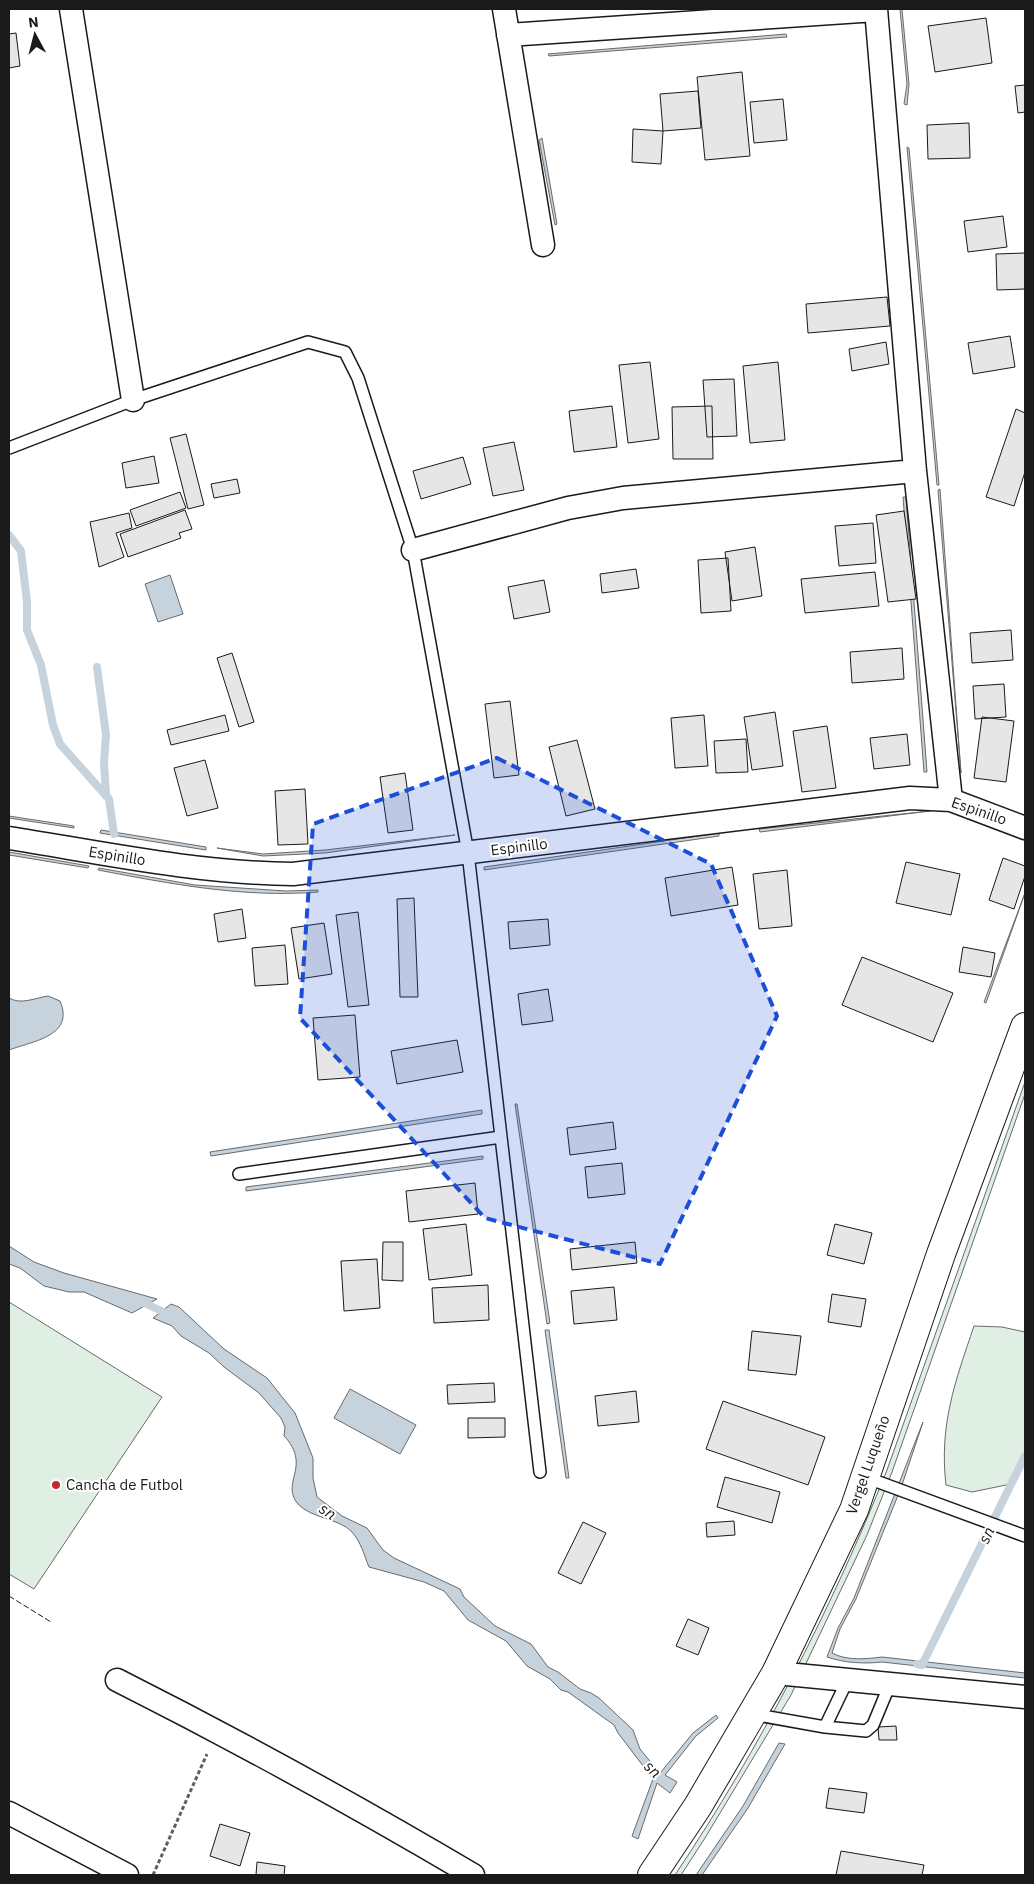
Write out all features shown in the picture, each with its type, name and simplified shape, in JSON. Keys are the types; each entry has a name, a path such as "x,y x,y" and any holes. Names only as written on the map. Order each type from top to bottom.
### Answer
{"main road":[{"name":"Vergel Luqueño","path":"652,1875 698,1806 776,1672 854,1510 944,1245 1025,1027"}],"street":[{"path":"504,9 543,244"},
{"path":"75,10 133,400"},
{"path":"508,34 876,10 915,471 951,800"},
{"path":"413,550 568,508 623,498 915,471"},
{"name":"Espinillo","path":"9,838 195,868 246,873 294,874 910,798 951,800 1025,828"},
{"path":"776,1672 1025,1697"},
{"path":"117,1680 218,1730 351,1803 473,1875"},
{"path":"9,1813 127,1875"}],"lane":[{"path":"9,448 133,400 308,342 345,352 358,378 413,550 468,853 540,1472"},
{"path":"240,1174 501,1137"},
{"path":"865,1477 1025,1536"},
{"path":"825,1727 848,1679"},
{"path":"752,1714 825,1727 866,1731 871,1728 890,1684"}],"path":[{"path":"153,1875 218,1730"}],"highlighted area":[{"path":"497,758 711,864 777,1016 660,1264 485,1218 300,1018 313,824"}],"green space":[{"path":"1025,1082 1025,1094 892,1472 867,1535 791,1695 705,1838 681,1875 675,1875 736,1778 792,1678 865,1523 887,1470"},
{"name":"Cancha de Futbol","path":"9,1302 162,1397 34,1589 9,1574"},
{"path":"974,1326 1002,1327 1025,1332 1025,1451 1011,1484 972,1492 946,1485 944,1463 950,1404"}],"water":[{"path":"900,9 902,9 909,84 907,105 904,104 907,84"},
{"path":"786,34 787,37 549,56 548,54"},
{"path":"542,138 557,224 555,225 539,140"},
{"path":"907,147 909,148 939,485 937,485"},
{"path":"940,489 961,773 938,490"},
{"path":"903,497 906,497 927,772 924,772"},
{"path":"170,575 183,614 158,622 145,584"},
{"path":"930,811 760,832 759,829"},
{"path":"9,816 74,826 74,828 9,818"},
{"path":"101,830 206,847 206,850 100,833"},
{"path":"719,833 719,836 484,870 484,867"},
{"path":"455,835 325,853 263,856 217,848 263,854 325,850"},
{"path":"9,852 89,866 88,868 9,855"},
{"path":"99,868 195,885 286,891 318,890 318,892 263,893 235,891 153,880 98,870"},
{"path":"1025,893 986,1003 984,1002"},
{"path":"48,996 60,1001 63,1013 62,1022 57,1030 40,1040 9,1050 9,998 23,1001"},
{"path":"515,1104 517,1104 550,1323 547,1324"},
{"path":"482,1110 482,1114 211,1156 210,1152"},
{"path":"483,1156 483,1159 246,1191 246,1187"},
{"path":"9,1246 34,1262 64,1273 157,1299 132,1313 84,1292 69,1292 44,1286 20,1268 9,1264"},
{"path":"171,1304 179,1307 224,1349 267,1378 295,1413 313,1458 313,1478 317,1497 342,1516 367,1528 383,1550 394,1558 460,1589 464,1597 495,1626 531,1644 548,1667 558,1672 580,1689 599,1698 633,1730 640,1749 658,1771 661,1772 693,1733 716,1715 718,1718 696,1736 665,1775 677,1782 670,1793 657,1783 638,1839 632,1836 653,1779 614,1725 568,1692 561,1690 550,1679 527,1666 506,1641 468,1620 444,1591 424,1582 369,1567 360,1544 347,1527 311,1513 298,1504 292,1493 296,1465 295,1456 292,1446 284,1436 285,1427 281,1418 259,1393 224,1367 209,1353 181,1336 172,1326 153,1318"},
{"path":"545,1330 549,1330 569,1478 566,1478"},
{"path":"350,1389 416,1425 400,1454 334,1418"},
{"path":"923,1422 901,1488 856,1599 840,1629 832,1653 850,1658 882,1657 1025,1673 1025,1678 882,1662 855,1663 827,1657 838,1628 854,1598"},
{"path":"779,1743 785,1744 748,1808 702,1875 696,1875 743,1806"}],"building":[{"path":"986,18 992,63 935,72 928,26"},
{"path":"16,33 20,66 9,68 9,34"},
{"path":"742,72 750,156 705,160 697,77"},
{"path":"1025,85 1025,112 1018,113 1015,86"},
{"path":"698,91 701,128 663,131 660,94"},
{"path":"783,99 787,140 754,143 750,102"},
{"path":"969,123 970,158 928,159 927,125"},
{"path":"633,129 663,131 661,164 632,162"},
{"path":"1003,216 1007,247 968,252 964,221"},
{"path":"1025,253 1025,289 997,290 996,254"},
{"path":"887,297 890,326 808,333 806,304"},
{"path":"1010,336 1015,367 973,374 968,343"},
{"path":"886,342 889,364 852,371 849,349"},
{"path":"650,362 659,439 628,443 619,365"},
{"path":"778,362 785,440 750,443 743,366"},
{"path":"734,379 737,436 707,437 703,380"},
{"path":"612,406 617,447 574,452 569,411"},
{"path":"712,406 713,459 673,459 672,407"},
{"path":"1016,409 1025,413 1025,472 1014,506 986,497"},
{"path":"186,434 204,505 188,509 170,438"},
{"path":"514,442 524,490 493,496 483,448"},
{"path":"154,456 159,483 126,488 122,463"},
{"path":"463,457 471,484 421,499 413,471"},
{"path":"237,479 240,493 214,498 211,484"},
{"path":"180,492 186,508 136,526 130,510"},
{"path":"185,510 192,529 179,533 181,538 128,557 120,534"},
{"path":"904,511 916,599 888,602 876,515"},
{"path":"129,513 132,528 116,533 124,557 99,567 90,522"},
{"path":"873,523 876,563 839,566 835,526"},
{"path":"755,547 762,596 732,601 725,552"},
{"path":"728,558 731,611 701,613 698,560"},
{"path":"636,569 639,588 602,593 600,574"},
{"path":"875,572 879,606 805,613 801,579"},
{"path":"544,580 550,612 514,619 508,587"},
{"path":"1011,630 1013,660 972,663 970,633"},
{"path":"902,648 904,679 852,683 850,652"},
{"path":"232,653 254,722 239,727 217,658"},
{"path":"1004,684 1006,717 975,719 973,686"},
{"path":"510,701 519,775 494,778 485,704"},
{"path":"775,712 783,766 752,770 744,717"},
{"path":"225,715 229,731 171,745 167,730"},
{"path":"704,715 708,766 675,768 671,718"},
{"path":"982,717 1014,721 1006,782 974,778"},
{"path":"827,726 836,788 802,792 793,731"},
{"path":"907,734 910,765 874,769 870,738"},
{"path":"746,739 748,772 716,773 714,741"},
{"path":"577,740 595,809 566,816 549,747"},
{"path":"205,760 218,808 187,816 174,768"},
{"path":"405,773 413,830 388,833 380,777"},
{"path":"305,789 308,844 278,845 275,791"},
{"path":"1003,858 1025,866 1025,876 1014,909 989,900"},
{"path":"906,862 960,874 951,915 896,903"},
{"path":"732,867 738,905 671,916 665,878"},
{"path":"787,870 792,926 759,929 753,874"},
{"path":"414,898 418,997 400,997 397,899"},
{"path":"242,909 246,938 218,942 214,914"},
{"path":"358,912 369,1005 348,1007 336,915"},
{"path":"548,919 550,945 510,949 508,922"},
{"path":"324,923 332,974 299,979 291,928"},
{"path":"285,945 288,984 255,986 252,948"},
{"path":"963,947 995,953 991,977 959,972"},
{"path":"862,957 953,993 933,1042 842,1005"},
{"path":"548,989 553,1021 522,1025 518,994"},
{"path":"355,1015 360,1077 318,1080 313,1018"},
{"path":"457,1040 463,1072 397,1084 391,1051"},
{"path":"613,1122 616,1149 570,1155 567,1128"},
{"path":"622,1163 625,1194 588,1198 585,1167"},
{"path":"475,1183 478,1214 409,1222 406,1191"},
{"path":"466,1224 472,1275 429,1280 423,1229"},
{"path":"835,1224 872,1233 864,1264 827,1255"},
{"path":"383,1242 403,1242 403,1281 382,1280"},
{"path":"635,1242 637,1263 572,1270 570,1249"},
{"path":"377,1259 380,1308 344,1311 341,1261"},
{"path":"488,1285 489,1320 434,1323 432,1288"},
{"path":"614,1287 617,1320 574,1324 571,1291"},
{"path":"832,1294 866,1299 861,1327 828,1322"},
{"path":"752,1331 801,1336 796,1375 748,1370"},
{"path":"494,1383 495,1402 448,1404 447,1385"},
{"path":"636,1391 639,1422 598,1426 595,1396"},
{"path":"723,1401 825,1437 808,1485 706,1449"},
{"path":"468,1418 505,1418 505,1437 468,1438"},
{"path":"725,1477 780,1492 772,1523 717,1507"},
{"path":"734,1521 735,1535 707,1537 706,1523"},
{"path":"583,1522 606,1533 581,1584 558,1573"},
{"path":"688,1619 709,1628 698,1655 676,1646"},
{"path":"896,1726 897,1740 879,1740 878,1727"},
{"path":"829,1788 867,1793 864,1813 826,1808"},
{"path":"220,1824 250,1833 240,1866 210,1856"},
{"path":"841,1851 924,1865 922,1875 836,1875"},
{"path":"257,1862 285,1866 284,1875 256,1875"}],"waterway":[{"path":"9,535 21,551 27,602 27,630 41,665 53,725 60,744 109,799 114,834"},
{"path":"97,667 106,735 104,762 106,796"},
{"name":"sn","path":"140,1301 170,1315"},
{"name":"sn","path":"917,1664 922,1665 1025,1456"}],"fence":[{"path":"9,1596 51,1622"}],"place":[{"name":"Cancha de Futbol","path":"56,1485"}]}
